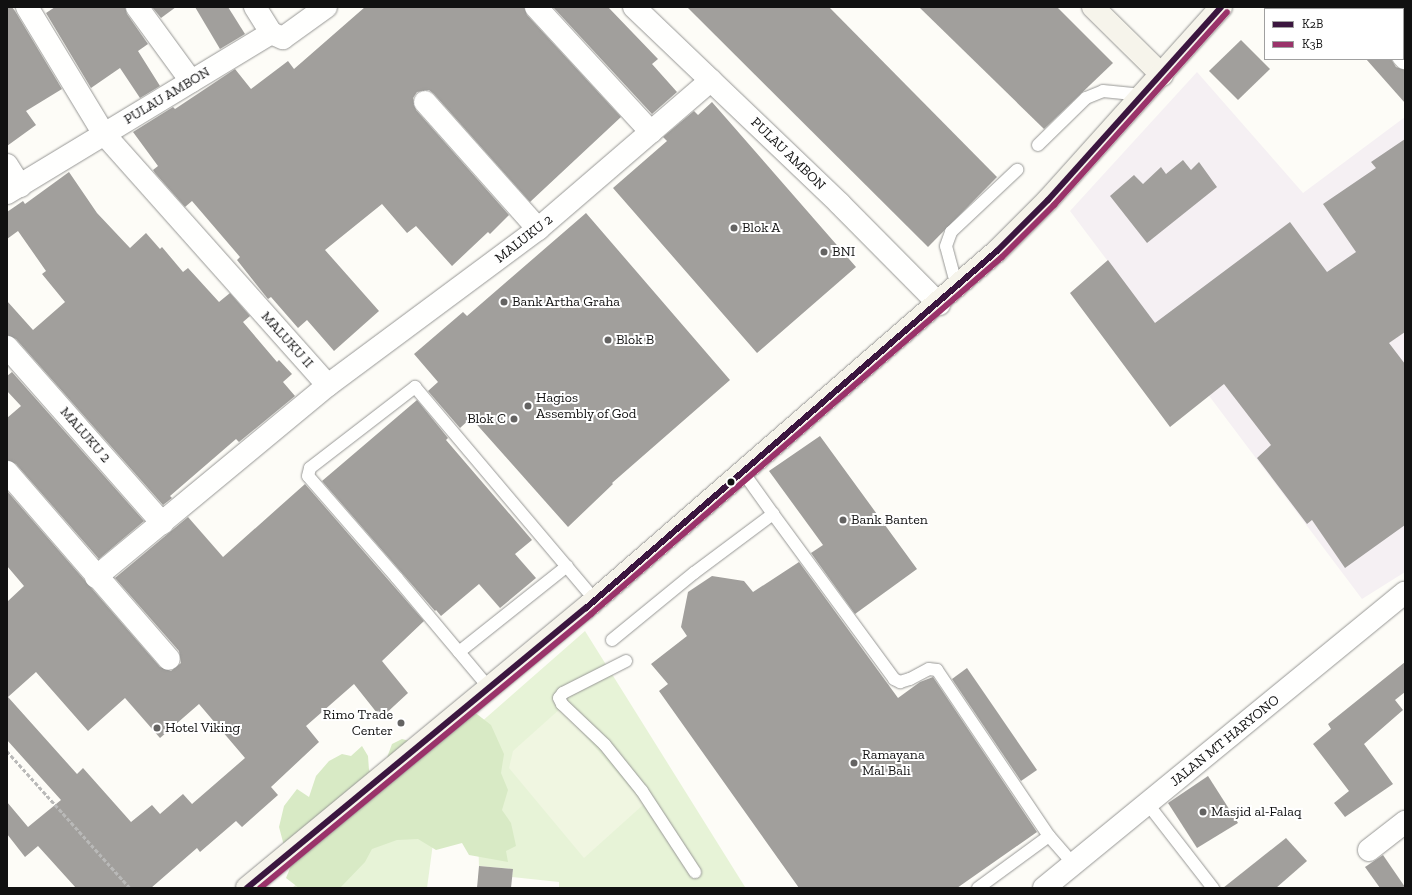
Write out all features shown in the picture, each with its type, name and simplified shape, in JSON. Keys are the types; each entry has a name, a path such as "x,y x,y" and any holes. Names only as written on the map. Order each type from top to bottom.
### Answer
{"main road":[{"path":"1093,7 1162,75"},
{"path":"247,888 490,689 939,304 1023,227 1162,75 1221,7"}],"street":[{"name":"MALUKU II","path":"26,7 104,134 328,385"},
{"path":"137,7 191,81"},
{"path":"255,7 271,33 283,38 326,7"},
{"path":"536,7 651,132"},
{"name":"PULAU AMBON","path":"634,7 880,243 939,304"},
{"name":"PULAU AMBON","path":"14,190 271,33"},
{"name":"MALUKU 2","path":"328,385 538,230 710,80"},
{"path":"425,102 538,230"},
{"path":"7,165 14,190"},
{"name":"MALUKU 2","path":"7,347 162,523"},
{"path":"96,577 328,385"},
{"path":"7,472 96,577 169,659"},
{"name":"JALAN MT HARYONO","path":"1044,888 1405,593"},
{"path":"1369,850 1405,822"}],"lane":[{"path":"1038,145 1086,98 1103,91 1143,95"},
{"path":"957,287 946,246 951,232 1018,170"},
{"path":"490,689 307,475 310,468 413,386 421,391 595,600"},
{"path":"743,472 894,679 900,682 910,679 929,668 937,670 1049,836 1073,864"},
{"path":"612,640 694,573 773,514"},
{"path":"458,652 567,566"},
{"path":"626,661 563,693 559,698 562,704 605,745 642,791 695,872"},
{"path":"1147,803 1213,888"},
{"path":"978,888 1049,836"}],"path":[{"path":"7,751 130,888"}],"shaded area":[{"path":"1197,72 1303,193 1405,117 1405,572 1362,599 1070,211"}],"green space":[{"path":"585,631 745,887 559,888 559,882 512,877 513,869 479,866 478,838 434,836 427,888 292,888"},
{"path":"561,708 644,804 584,858 509,768 513,751"},
{"path":"473,711 491,725 504,754 501,773 508,790 502,810 511,823 516,846 506,851 508,862 469,855 462,843 436,850 418,839 397,840 372,849 365,862 340,888 299,888 286,878 290,868 279,827 284,806 297,789 309,797 316,776 329,761 342,754 351,756 362,746 368,756 369,770 385,789 385,763 392,744 402,739 431,747"}],"building":[{"path":"7,7 12,7 15,11 62,89 26,111 36,125 7,146"},
{"path":"55,7 125,7 127,14 148,44 138,51 160,86 140,98 120,68 91,88 46,13"},
{"path":"152,7 176,7 161,18"},
{"path":"195,7 228,7 245,34 220,49"},
{"path":"365,7 524,7 527,15 621,117 530,202 434,94 429,90 417,92 413,98 416,110 509,215 490,234 488,232 452,266 416,226 407,233 382,204 325,250 379,311 334,351 307,320 298,328 271,297 268,299 237,260 240,257 192,201 185,207 155,173 153,170 158,166 133,132 173,107 175,109 235,69 251,89 288,61 294,69"},
{"path":"553,7 608,7 658,59 652,64 677,92 652,114"},
{"path":"687,7 829,7 997,177 928,247"},
{"path":"919,7 1057,7 1113,63 1044,129"},
{"path":"1241,40 1270,69 1238,100 1209,71"},
{"path":"1367,60 1392,60 1396,67 1405,70 1405,103"},
{"name":"Blok A","path":"712,102 856,267 757,353 613,188 667,141 663,137 694,111 698,115"},
{"path":"1405,139 1405,332 1389,343 1405,364 1405,525 1345,568 1312,520 1307,524 1257,458 1271,445 1224,384 1170,427 1070,293 1108,260 1155,323 1290,222 1327,272 1356,252 1323,204 1376,168 1371,162"},
{"path":"1183,160 1191,170 1199,162 1217,187 1147,243 1110,196 1134,175 1143,184 1161,167 1166,174"},
{"path":"69,172 97,213 130,248 146,233 160,249 162,247 183,272 188,268 219,302 230,293 250,316 243,322 277,362 279,360 292,374 283,382 295,396 239,442 236,439 170,496 172,498 163,505 16,339 7,335 7,301 33,330 65,302 42,274 46,271 18,231 7,239 7,212 23,201 25,204"},
{"path":"586,213 730,380 612,483 613,484 568,527 471,418 460,428 428,391 438,382 414,354 463,312 467,316"},
{"path":"12,372 144,521 99,559 16,464 7,460 7,418 21,406 7,391 7,376"},
{"path":"417,400 448,438 446,440 532,540 515,554 536,578 500,608 479,584 441,616 322,481"},
{"name":"Bank Banten","path":"820,436 917,569 855,614 811,553 823,545 769,471"},
{"path":"305,484 424,621 382,661 408,693 381,718 354,684 306,726 319,742 271,787 278,795 242,827 236,821 200,852 197,848 151,888 76,888 38,846 25,857 7,834 7,802 28,827 61,800 7,740 7,602 24,586 7,566 7,491 160,667 171,671 181,663 179,651 115,578 188,517 223,557","holes":["36,672 88,731 125,698 160,738 199,704 245,758 192,804 183,794 160,814 152,805 131,822 83,768 77,774 8,697"]},
{"name":"Ramayana Mal Bali","path":"799,562 898,698 920,682 933,677 1037,832 957,888 799,888 659,691 668,684 651,664 687,636 681,627 688,592 712,576 744,581 753,592"},
{"path":"1405,662 1405,692 1395,700 1403,710 1364,744 1393,784 1345,817 1334,803 1349,791 1313,744 1331,729 1328,724"},
{"path":"967,668 1037,770 1021,781 952,679"},
{"name":"Masjid al-Falaq","path":"1208,776 1238,823 1197,848 1168,803"},
{"path":"1286,838 1307,861 1276,888 1223,888"},
{"path":"1383,855 1405,888 1380,888 1365,867"},
{"path":"479,866 513,869 511,888 477,888"}],"transit line":[{"name":"K2B","path":"247,888 586,608 997,251 1048,200 1221,7"},
{"name":"K3B","path":"260,888 591,614 1002,257 1054,205 1227,12"}],"place":[{"name":"Blok A","path":"734,228"},
{"name":"BNI","path":"824,252"},
{"name":"Bank Artha Graha","path":"504,302"},
{"name":"Blok B","path":"608,340"},
{"name":"Hagios Assembly of God","path":"528,406"},
{"name":"Blok C","path":"514,419"},
{"name":"Bank Banten","path":"843,520"},
{"name":"Rimo Trade Center","path":"401,723"},
{"name":"Hotel Viking","path":"157,728"},
{"name":"Ramayana Mal Bali","path":"854,763"},
{"name":"Masjid al-Falaq","path":"1203,812"}]}
